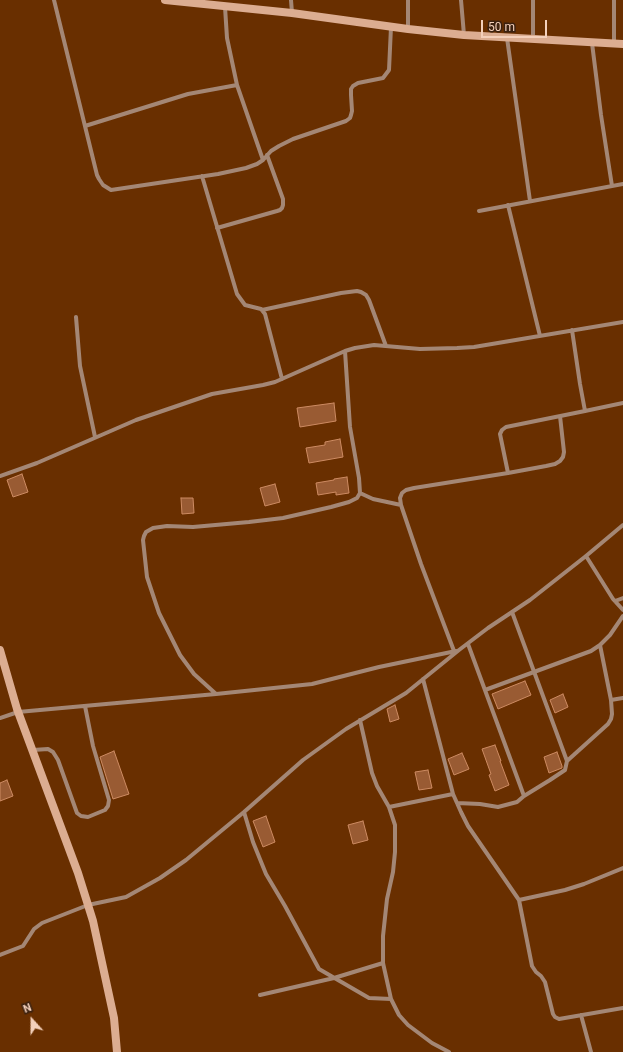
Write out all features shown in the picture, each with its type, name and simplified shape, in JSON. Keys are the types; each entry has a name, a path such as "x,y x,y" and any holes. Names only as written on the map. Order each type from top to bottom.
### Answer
{"street":[{"path":"54,0 97,175 101,183 106,188 111,190 246,168 257,164 271,151 293,139 346,121 350,118 352,111 351,90 353,86 358,83 383,78 389,70 391,27"},
{"path":"165,0 464,35 623,44"},
{"path":"291,0 292,14"},
{"path":"408,0 408,29"},
{"path":"461,0 464,35"},
{"path":"533,0 533,39"},
{"path":"614,0 614,44"},
{"path":"224,6 227,38 236,85 263,160"},
{"path":"507,37 530,201"},
{"path":"592,43 612,186"},
{"path":"85,126 188,94 236,85"},
{"path":"217,228 278,211 282,208 283,199 267,156"},
{"path":"202,176 237,294 244,305 259,308 265,314 282,379"},
{"path":"479,211 623,184"},
{"path":"508,205 540,336"},
{"path":"262,310 341,293 361,292 366,295 369,300 386,346"},
{"path":"76,317 80,366 95,437"},
{"path":"0,476 37,463 136,420 212,394 263,385 282,379 345,351 374,345 420,349 457,348 623,322"},
{"path":"572,330 585,411"},
{"path":"216,694 194,674 180,656 158,613 147,577 143,540 146,532 154,528 167,526 193,527 283,518 331,507 357,498 360,493 360,478 350,427 345,351"},
{"path":"508,473 500,434 506,427 623,404"},
{"path":"456,651 421,564 401,505 400,498 402,493 406,490 414,488 555,464 563,457 564,452 560,416"},
{"path":"360,493 373,499 401,505"},
{"path":"0,955 23,946 34,929 42,923 88,905 126,897 160,878 186,860 303,760 360,720 406,693 456,651 530,600 623,525"},
{"path":"586,556 615,601 623,610"},
{"path":"615,601 623,598"},
{"path":"457,803 480,804 498,807 517,802 565,770 567,761 512,612"},
{"path":"485,690 590,651 600,645 610,635 623,616"},
{"path":"468,644 524,796"},
{"path":"567,761 608,724 611,719 611,700 600,645"},
{"path":"0,650 18,712 94,921 114,1018 117,1052"},
{"path":"0,718 18,712 312,684 379,667 456,651"},
{"path":"423,679 453,794 468,826 519,900 532,966 545,982 553,1014 559,1019 623,1008"},
{"path":"611,700 623,698"},
{"path":"32,750 48,749 53,752 58,760 77,813 81,816 88,817 105,810 108,806 109,800 92,746 85,706"},
{"path":"360,720 372,773 377,786 389,807 395,825 393,872 387,899 383,936 383,963 391,998 398,1015 408,1025 449,1052"},
{"path":"389,807 453,794"},
{"path":"244,812 253,842 266,874 319,970 369,998 391,998"},
{"path":"519,900 565,890 623,868"},
{"path":"260,995 334,978 383,963"},
{"path":"581,1015 591,1052"}],"building":[{"path":"334,403 336,421 300,427 297,408"},
{"path":"340,439 343,457 309,463 306,448 325,445 325,442"},
{"path":"22,474 28,492 13,497 7,480"},
{"path":"347,477 349,493 336,495 336,492 318,495 316,483"},
{"path":"275,484 280,502 265,506 260,488"},
{"path":"181,498 193,498 194,513 182,514"},
{"path":"525,681 531,695 498,709 492,694"},
{"path":"563,694 568,707 555,713 550,700"},
{"path":"395,705 399,719 390,722 387,709"},
{"path":"495,745 509,785 495,791 489,775 491,774 482,749"},
{"path":"114,751 129,794 113,799 100,757"},
{"path":"557,752 562,768 549,773 544,757"},
{"path":"462,753 469,769 454,775 448,759"},
{"path":"428,770 432,788 419,790 415,772"},
{"path":"7,780 13,796 0,801 0,783"},
{"path":"266,816 275,842 263,847 253,821"},
{"path":"363,821 368,840 353,844 348,825"}]}
